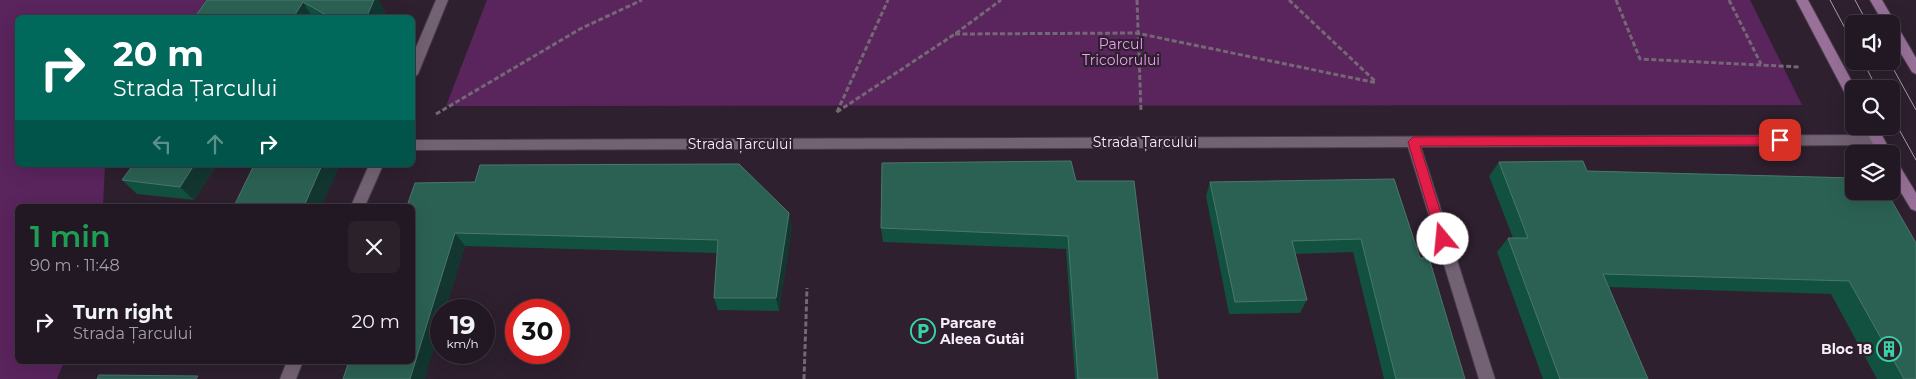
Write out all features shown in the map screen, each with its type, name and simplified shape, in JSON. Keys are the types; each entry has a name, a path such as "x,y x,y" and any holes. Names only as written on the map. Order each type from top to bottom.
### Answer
{"main road":[{"path":"1802,0 1845,80"},
{"path":"1876,0 1884,15"},
{"path":"1900,42 1916,69"},
{"path":"1874,135 1880,145"},
{"path":"1900,179 1916,205"}],"street":[{"path":"415,67 442,0"},
{"name":"Strada Țarcului","path":"415,145 1877,140"},
{"path":"1413,142 1487,379"},
{"path":"359,204 375,167"},
{"path":"288,379 294,364"}],"path":[{"path":"436,114 580,29 642,0"},
{"path":"888,0 837,112 955,34 1001,0"},
{"path":"1137,0 1136,33 1141,112"},
{"path":"955,34 1136,33 1377,83 1289,0"},
{"path":"1616,0 1640,58 1799,67"},
{"path":"1729,0 1761,65"},
{"path":"804,379 807,288"}],"green space":[{"path":"0,0 206,0 196,15 15,15 15,167 105,167 103,204 15,204 15,364 63,364 57,379 0,379"},
{"name":"Parcul Tricolorului","path":"487,0 1750,0 1802,105 446,106"}],"building":[{"path":"207,0 374,0 367,15 326,15 303,2 295,15 196,15"},
{"path":"1071,161 1076,181 1134,181 1158,379 1078,379 1068,236 881,228 882,163"},
{"path":"1583,161 1587,171 1845,178 1845,200 1891,200 1916,243 1916,379 1904,379 1849,281 1603,274 1648,379 1560,379 1508,238 1528,238 1499,162"},
{"path":"739,164 789,213 776,298 714,298 718,240 455,233 435,299 430,299 430,314 415,363 415,204 408,204 415,183 475,182 480,165"},
{"path":"132,167 193,167 180,187 122,180"},
{"path":"253,167 321,167 305,204 235,204"},
{"path":"1394,179 1420,258 1429,258 1465,379 1396,379 1361,239 1292,241 1307,300 1235,302 1210,182"},
{"path":"348,364 415,364 410,379 343,379"},
{"path":"99,375 198,376 196,379 97,379"}],"tram line":[{"path":"1830,0 1845,28"},
{"path":"1855,0 1863,15"},
{"path":"1868,70 1872,80"},
{"path":"1894,70 1916,110"},
{"path":"1900,131 1916,160"}],"place":[{"name":"Parcare Aleea Gutâi","path":"923,331"},
{"name":"Bloc 18","path":"1889,349"}],"route":[{"path":"1443,239 1413,142 1780,140"}]}
